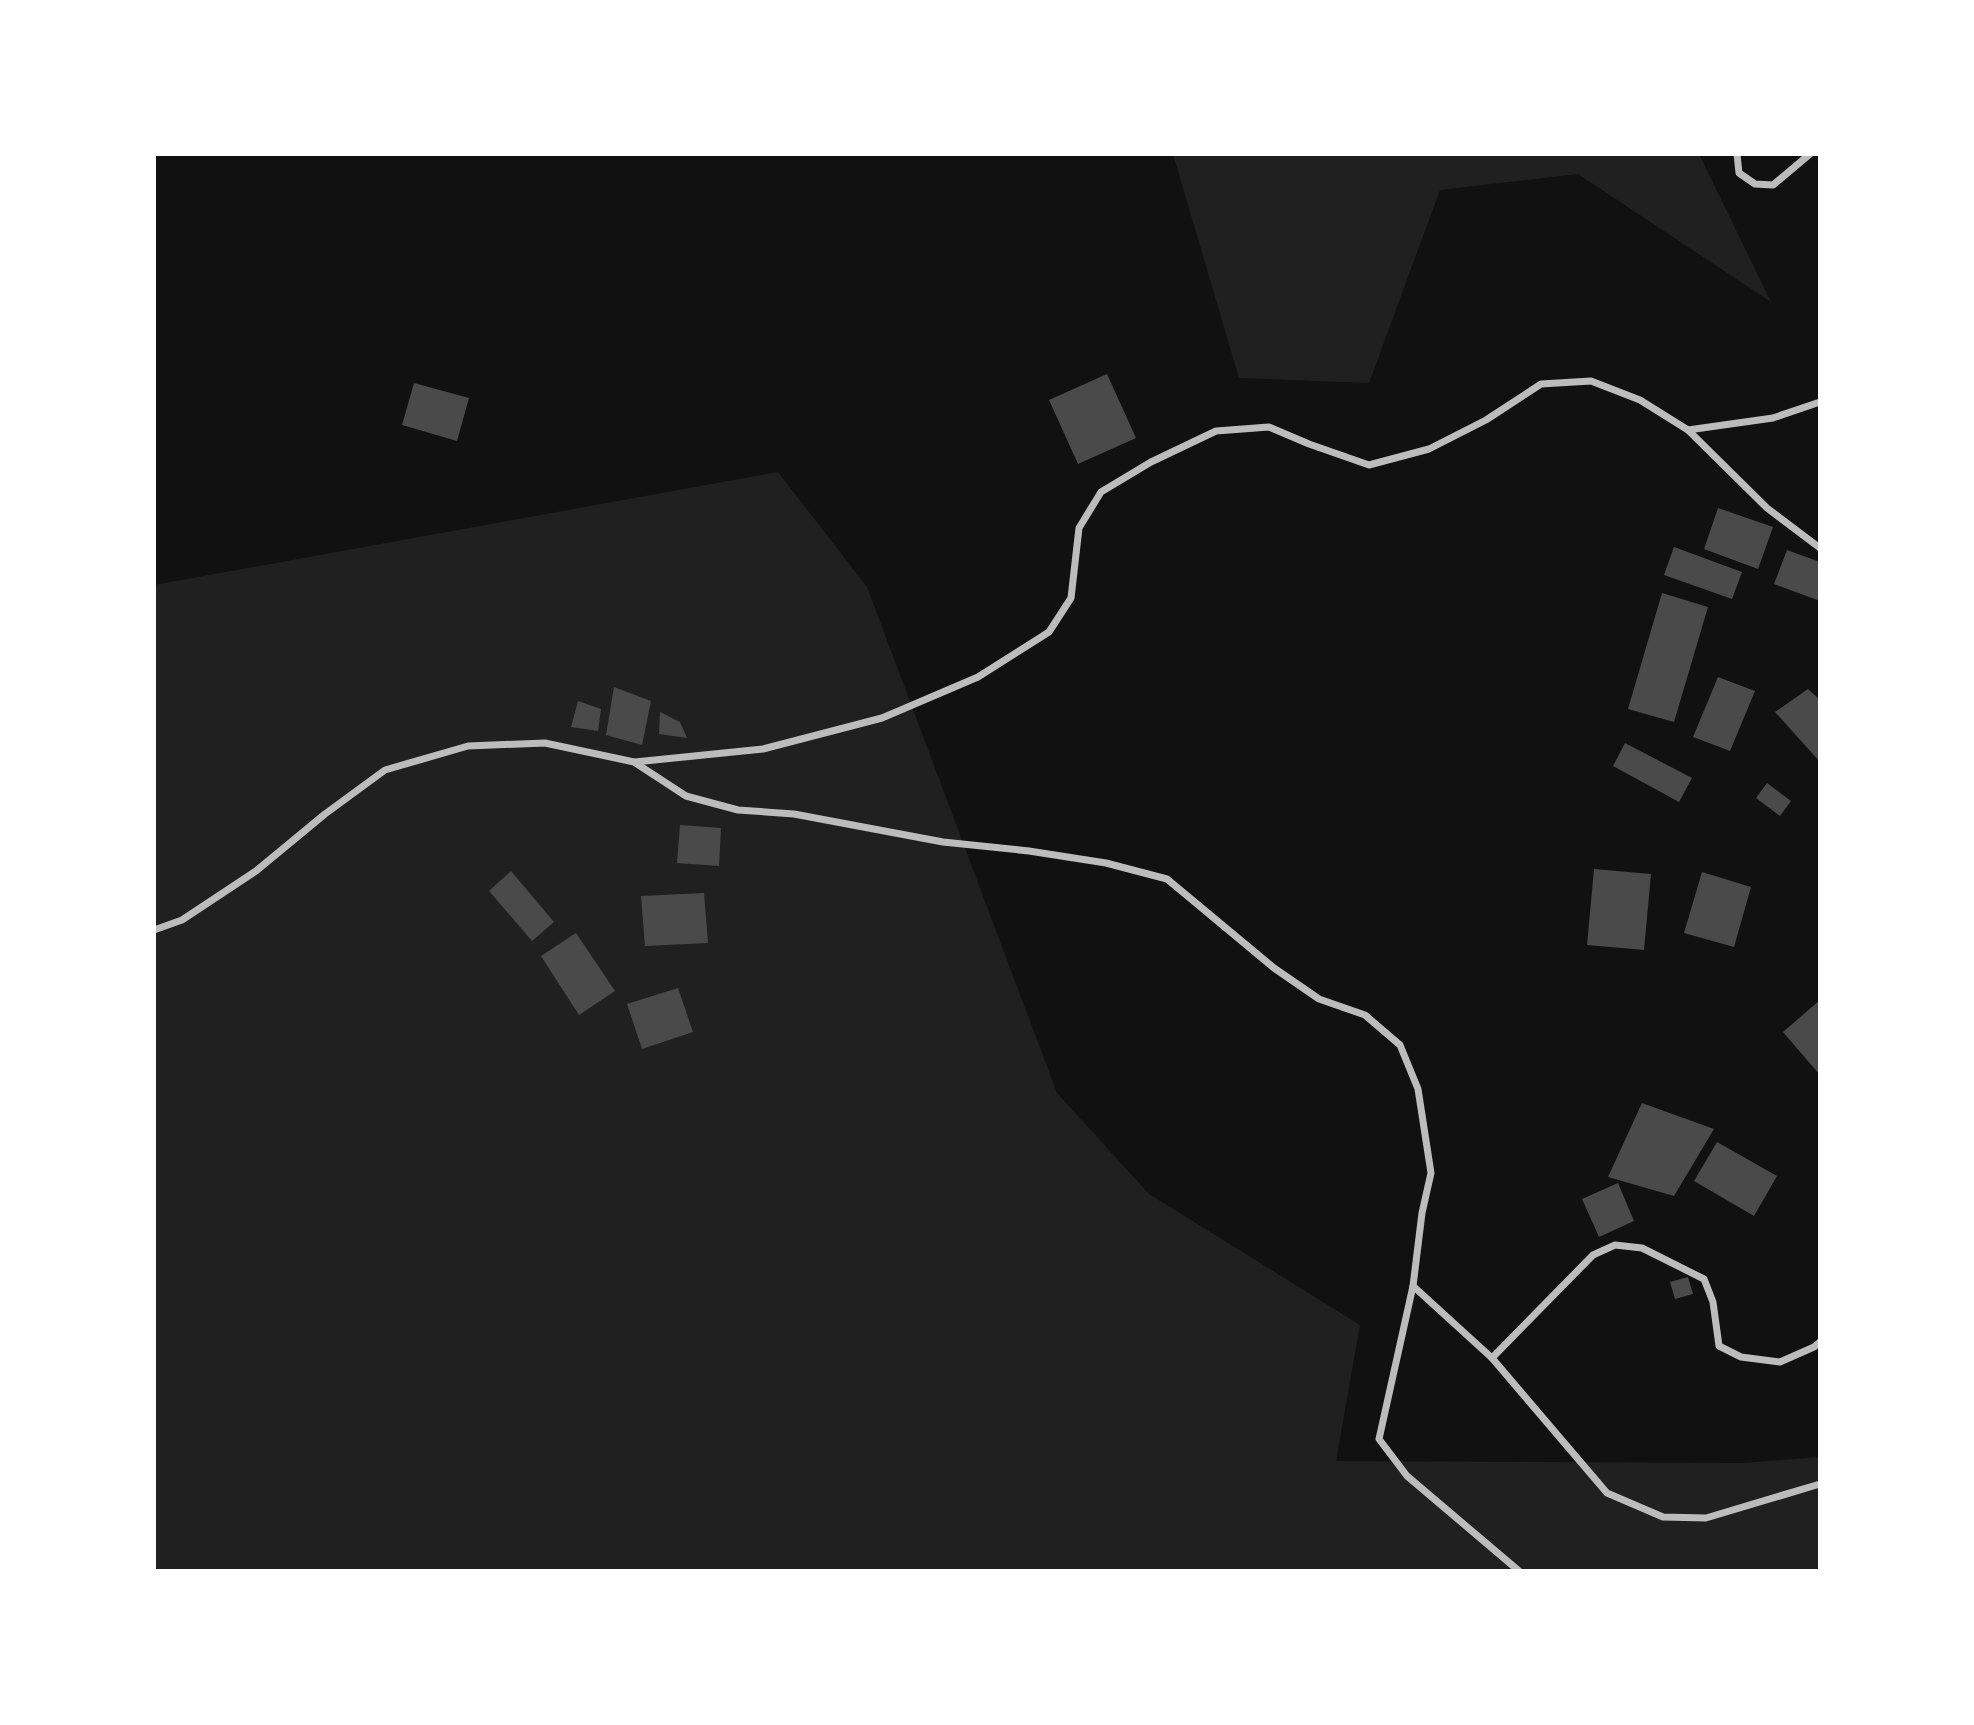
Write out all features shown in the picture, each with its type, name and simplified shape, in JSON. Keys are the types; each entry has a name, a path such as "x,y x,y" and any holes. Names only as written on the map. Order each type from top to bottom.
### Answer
{"street":[{"path":"1737,154 1739,173 1755,184 1773,185 1810,154"},
{"path":"154,930 182,920 256,871 325,814 385,770 468,746 545,743 634,762 763,749 882,718 978,677 1049,632 1071,598 1079,528 1101,492 1151,462 1216,431 1269,426 1309,444 1369,465 1429,449 1486,420 1541,384 1591,381 1640,400 1688,430 1767,508 1820,548"},
{"path":"1688,430 1773,418 1820,402"},
{"path":"634,762 686,796 738,810 794,814 943,842 1093,861 1167,879 1274,968 1319,999 1365,1015 1400,1045 1418,1088 1431,1173 1422,1213 1413,1286 1379,1439 1407,1476 1520,1571"},
{"path":"1492,1358 1593,1255 1615,1245 1642,1248 1704,1279 1713,1302 1719,1346 1730,1352 1741,1357 1780,1362 1818,1345"},
{"path":"1413,1286 1492,1358 1607,1493 1663,1517 1706,1518 1820,1484"}],"shaded area":[{"path":"1173,154 1699,154 1771,302 1578,174 1440,190 1369,383 1239,378"},
{"path":"778,472 867,587 1057,1093 1149,1194 1360,1325 1336,1461 1743,1463 1820,1457 1820,1571 154,1571 154,585"}],"building":[{"path":"1107,374 1136,438 1078,464 1049,400"},
{"path":"414,383 469,398 457,441 402,425"},
{"path":"1718,508 1773,527 1758,569 1704,549"},
{"path":"1674,547 1742,572 1732,599 1664,575"},
{"path":"1787,550 1820,562 1820,601 1774,584"},
{"path":"1662,593 1708,607 1674,722 1628,709"},
{"path":"1718,677 1755,691 1730,751 1693,737"},
{"path":"614,687 651,701 642,745 606,735"},
{"path":"1808,689 1820,700 1820,762 1775,712"},
{"path":"578,701 601,709 598,731 571,727"},
{"path":"660,712 680,722 687,738 659,734"},
{"path":"1625,743 1692,778 1679,802 1613,766"},
{"path":"1767,783 1791,801 1780,816 1756,798"},
{"path":"680,825 721,828 719,866 677,863"},
{"path":"1594,869 1651,874 1644,950 1587,945"},
{"path":"511,871 554,922 532,941 489,891"},
{"path":"1702,872 1751,887 1734,947 1684,933"},
{"path":"704,893 708,943 645,946 641,896"},
{"path":"576,933 615,991 579,1015 541,956"},
{"path":"678,988 693,1032 642,1049 627,1004"},
{"path":"1820,1000 1820,1075 1783,1032"},
{"path":"1642,1103 1714,1129 1674,1196 1608,1177"},
{"path":"1717,1142 1777,1176 1754,1216 1694,1181"},
{"path":"1618,1183 1634,1221 1599,1237 1582,1199"},
{"path":"1688,1277 1693,1294 1675,1299 1670,1282"}]}
